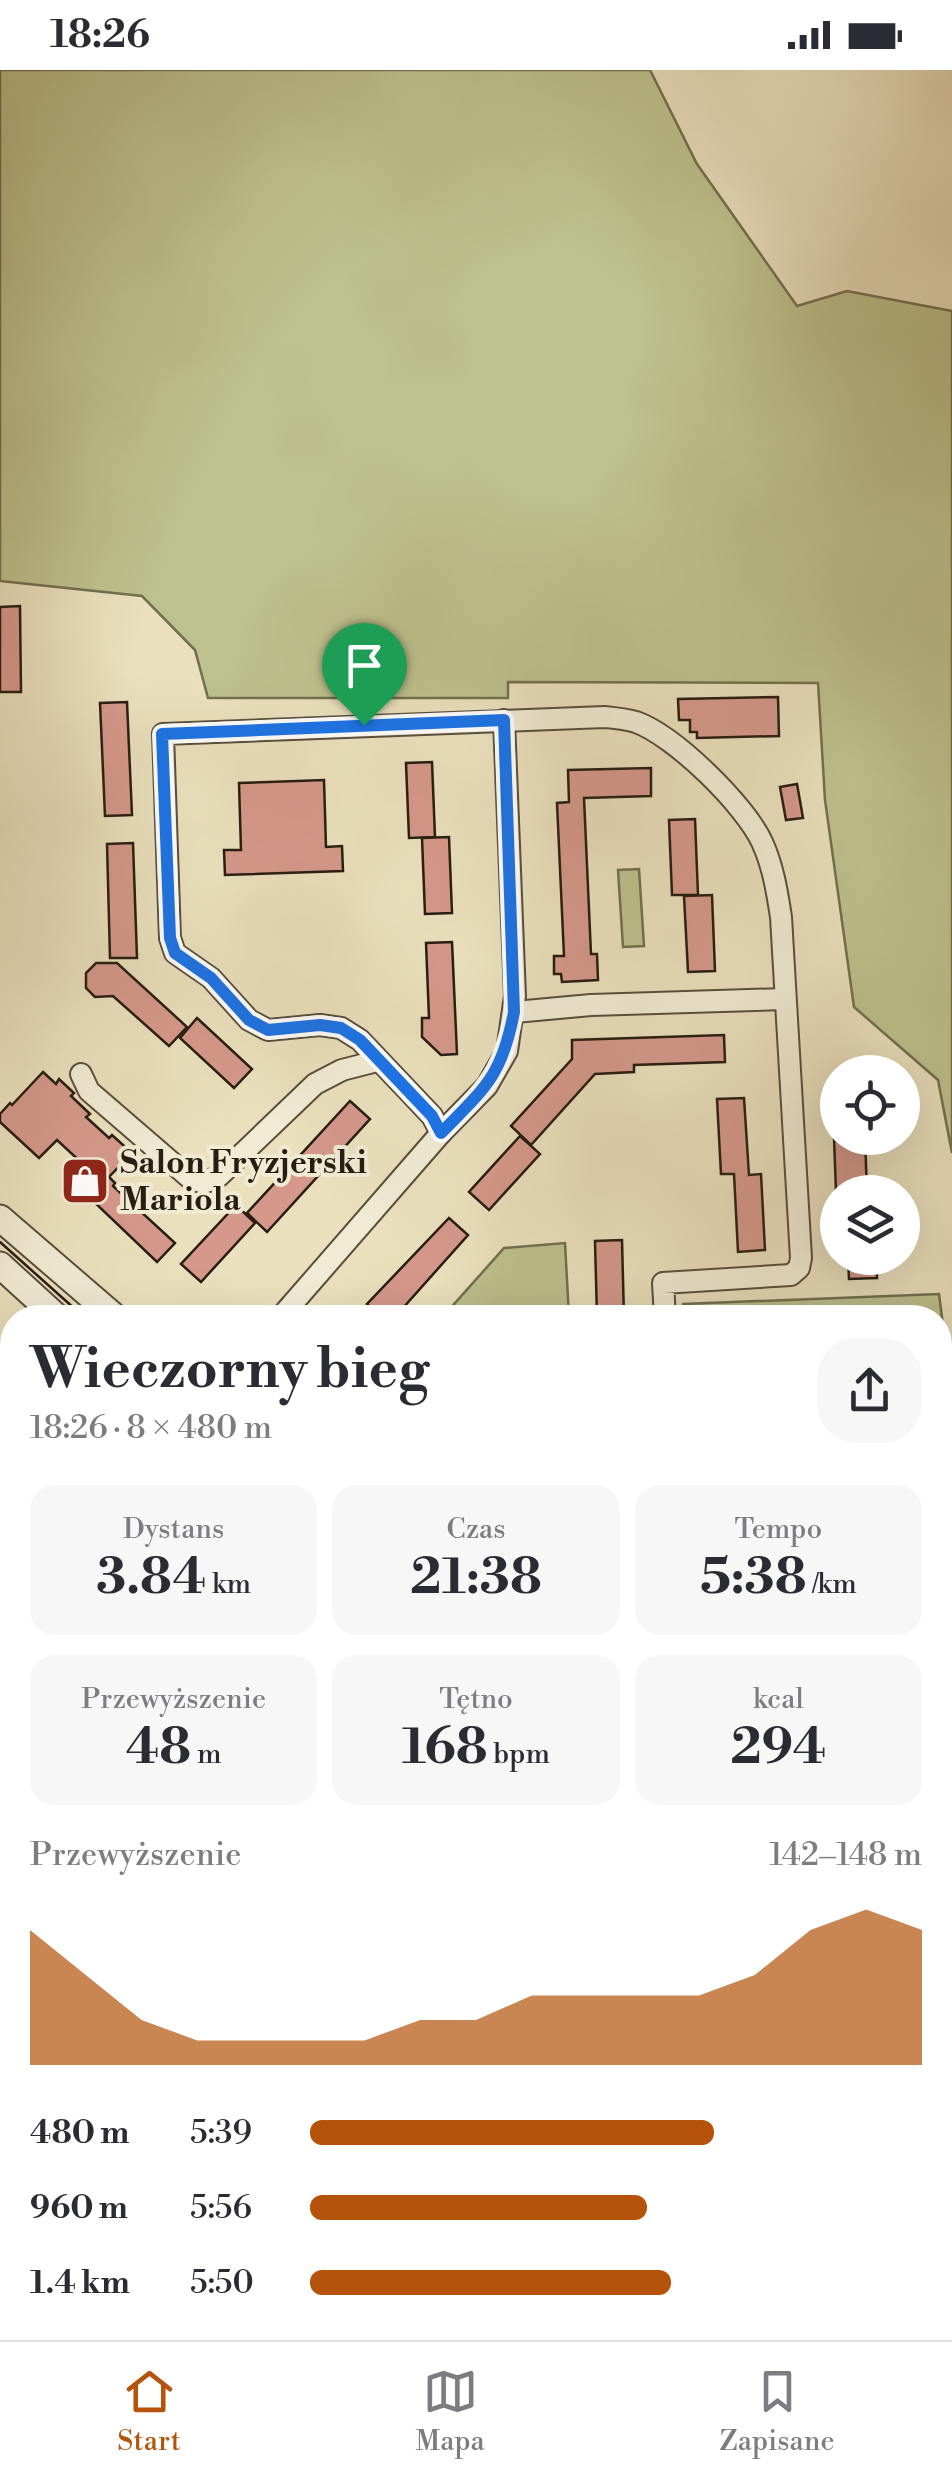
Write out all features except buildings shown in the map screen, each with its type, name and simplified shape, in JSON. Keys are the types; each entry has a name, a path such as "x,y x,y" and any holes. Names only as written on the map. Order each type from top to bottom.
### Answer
{"street":[{"path":"441,1133 432,1116 360,1040 341,1028 320,1025 268,1030 249,1020 211,978 175,953 170,938 162,734 605,717 635,722 662,736 745,813 762,841 775,878 781,917 798,1268 791,1275 664,1283 665,1305"},
{"path":"291,1305 441,1133 488,1086 507,1050 514,1012 504,720"},
{"path":"514,1012 591,1005 784,999"},
{"path":"80,1074 89,1091 191,1179 204,1183 219,1176 315,1084 342,1070 377,1061"},
{"path":"0,1218 101,1305"},
{"path":"0,1265 44,1305"}],"green space":[{"path":"0,70 650,70 697,164 797,306 847,291 952,311 952,1153 938,1080 920,1064 920,1055 909,1055 854,1007 825,800 818,683 508,682 508,698 208,698 195,650 142,596 0,581"},
{"path":"639,869 644,946 623,947 618,870"},
{"path":"565,1243 568,1305 453,1305 504,1248"},
{"path":"939,1294 940,1305 683,1305"}],"tram line":[{"path":"0,1242 70,1305"}],"place":[{"name":"Salon Fryzjerski Mariola","path":"85,1181"}],"route":[{"path":"504,720 514,1012 507,1050 488,1086 441,1133 432,1116 360,1040 341,1028 320,1025 268,1030 249,1020 211,978 175,953 170,938 162,734 364,725 504,720"}]}
